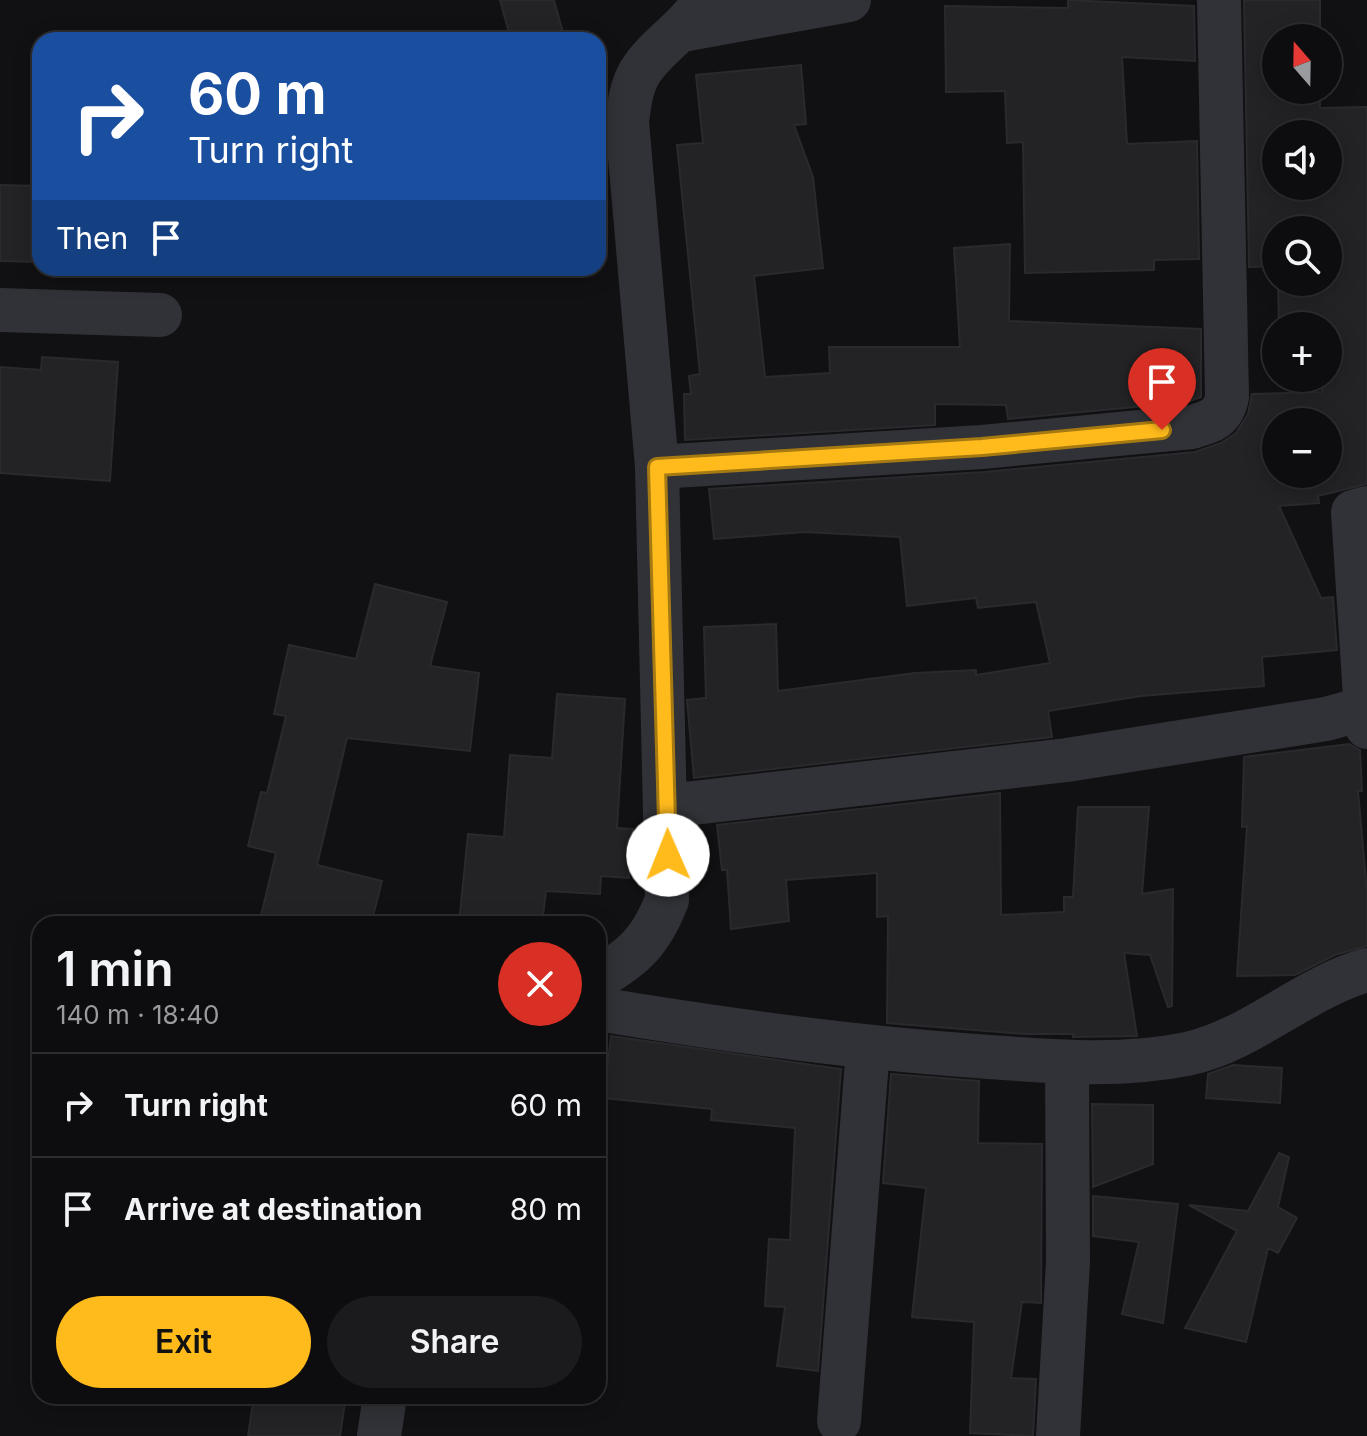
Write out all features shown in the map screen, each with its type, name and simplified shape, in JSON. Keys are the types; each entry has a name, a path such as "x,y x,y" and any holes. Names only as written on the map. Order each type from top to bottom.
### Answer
{"street":[{"path":"606,973 619,966 654,934 667,900 657,467 627,122 631,95 641,71 693,15 849,0"},
{"path":"657,467 982,447 1192,445 1224,411 1227,397 1219,0"},
{"path":"0,310 160,315"},
{"path":"1367,508 1353,512 1367,727"},
{"path":"667,806 1107,755 1326,719 1366,708"},
{"path":"606,1010 762,1036 868,1048 1067,1062 1134,1062 1190,1053 1231,1038 1295,1000 1367,970"},
{"path":"839,1421 868,1048"},
{"path":"1058,1436 1068,1262 1067,1062"},
{"path":"379,1436 384,1404"}],"building":[{"path":"500,0 554,0 563,32 509,32"},
{"path":"1068,0 1194,6 1195,61 1122,57 1127,144 1197,141 1199,259 1154,260 1154,270 1025,273 1023,142 1007,143 1005,91 946,92 945,6 1068,8"},
{"path":"1244,0 1320,0 1320,24 1262,24 1262,104 1367,107 1367,484 1318,496 1319,503 1279,506 1321,598 1333,597 1337,650 1262,657 1264,686 1141,696 1048,711 1052,737 694,778 687,700 706,698 704,627 776,624 778,691 915,673 976,670 976,675 1050,663 1036,602 978,608 976,598 907,606 900,537 805,532 714,539 709,489 984,472 1195,452 1221,443 1236,433 1248,414 1252,394 1342,392 1342,312 1279,312 1278,296 1342,296 1342,216 1262,216 1262,267 1249,267"},
{"path":"801,65 806,124 794,125 813,177 823,268 754,276 765,377 830,373 829,347 960,347 954,248 1010,244 1009,321 1201,329 1201,397 1187,402 1008,419 1006,405 935,404 935,425 685,440 684,394 691,394 689,376 700,374 677,145 703,143 696,75"},
{"path":"0,185 32,186 32,262 0,261"},
{"path":"42,357 118,362 110,481 0,473 0,367 41,370"},
{"path":"375,584 447,602 430,666 479,673 470,751 347,738 317,865 382,881 373,916 261,916 276,853 248,846 261,792 267,793 286,716 274,714 289,645 356,659"},
{"path":"557,694 625,699 617,828 633,829 629,878 601,876 600,894 546,891 543,916 460,916 468,834 504,837 510,755 552,758"},
{"path":"1349,744 1360,750 1362,791 1358,791 1367,892 1367,946 1335,955 1295,975 1237,976 1247,826 1242,827 1244,757"},
{"path":"1000,793 1001,915 1064,912 1064,897 1073,897 1078,807 1149,807 1142,894 1173,889 1172,1006 1168,1007 1150,955 1124,953 1137,1036 1073,1037 1073,1034 1025,1034 887,1023 888,916 877,917 877,873 786,880 789,921 731,929 727,870 722,870 717,825"},
{"path":"611,1036 841,1069 818,1371 777,1366 785,1307 765,1306 769,1239 790,1240 795,1128 711,1120 712,1109 606,1098"},
{"path":"1233,1065 1282,1068 1280,1103 1206,1098 1208,1074"},
{"path":"891,1074 979,1081 978,1143 1042,1144 1041,1303 1022,1302 1011,1378 1036,1379 1033,1436 970,1433 974,1322 912,1317 926,1188 883,1183"},
{"path":"1092,1104 1153,1105 1153,1164 1093,1187"},
{"path":"1279,1153 1289,1157 1278,1207 1297,1218 1278,1253 1268,1248 1246,1342 1185,1328 1237,1231 1189,1205 1248,1211"},
{"path":"1093,1196 1178,1204 1163,1323 1122,1314 1139,1242 1093,1236"},
{"path":"253,1404 345,1404 340,1436 248,1436"}],"route":[{"path":"668,855 657,467 982,447 1162,430"}]}
